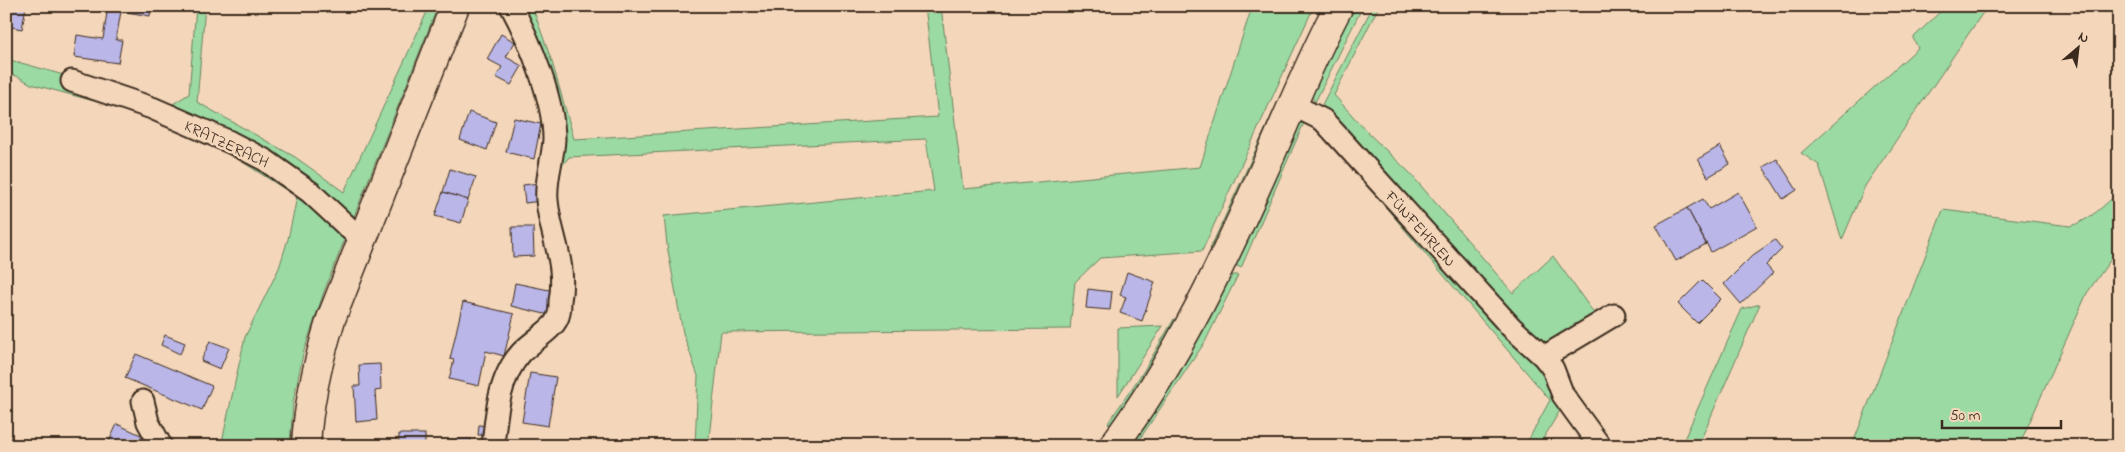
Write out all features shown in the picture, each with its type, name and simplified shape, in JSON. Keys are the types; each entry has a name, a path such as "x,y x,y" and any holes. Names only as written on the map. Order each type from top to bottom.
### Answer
{"main road":[{"path":"306,446 310,401 316,368 331,319 455,6"},
{"path":"1113,446 1155,384 1192,321 1241,220 1339,6"}],"street":[{"path":"493,440 502,386 509,370 521,353 557,321 562,290 562,274 547,201 548,175 554,143 552,111 542,78 511,6"},
{"name":"KRATZERACH","path":"72,82 152,108 230,142 265,160 310,192 351,230 364,235"},
{"name":"FÜNFEHRLEN","path":"1293,105 1323,120 1511,327 1544,357 1553,369 1563,395 1600,446"},
{"path":"1544,357 1614,315"},
{"path":"143,400 148,422 161,446"}],"green space":[{"path":"196,6 205,6 197,102 295,157 344,192 426,14 424,6 438,6 325,289 303,354 293,403 290,446 221,446 245,337 279,268 288,239 297,197 238,159 157,118 31,84 17,76 6,74 6,59 86,82 163,110 189,94"},
{"path":"517,6 532,6 552,62 574,139 938,117 925,6 941,6 963,189 1200,167 1250,13 1250,6 1314,6 1202,251 1100,258 1075,282 1070,329 721,332 708,446 695,446 698,376 683,333 667,245 664,216 934,191 926,139 569,157 557,172 554,170"},
{"path":"1352,6 1363,6 1315,102 1310,94"},
{"path":"1373,6 1379,6 1334,95 1368,133 1409,172 1513,293 1553,256 1601,323 1545,357 1566,400 1539,446 1525,446 1550,400 1313,122"},
{"path":"1946,6 1992,6 1982,14 1865,186 1842,240 1819,165 1801,153 1918,48 1913,38"},
{"path":"1321,8 1326,12 1217,253 1210,249"},
{"path":"1299,116 1306,118 1241,268 1234,264"},
{"path":"2119,191 2119,248 2087,293 2019,446 1852,446 1943,210 2070,226 2090,217"},
{"path":"1228,275 1238,275 1205,342 1135,446 1129,446"},
{"path":"1760,304 1698,446 1681,446 1742,309"},
{"path":"1174,319 1179,321 1114,428 1108,423 1143,372"},
{"path":"1163,326 1118,396 1118,328"}],"building":[{"path":"6,6 26,6 22,29 6,26"},
{"path":"108,6 151,6 150,16 121,11 116,40 122,40 118,63 74,57 77,35 103,39"},
{"path":"501,34 515,42 506,57 522,66 511,85 496,77 502,67 487,59"},
{"path":"469,112 496,122 487,150 460,140"},
{"path":"514,118 541,124 534,159 506,152"},
{"path":"1720,146 1730,164 1708,177 1698,159"},
{"path":"1777,159 1797,190 1783,199 1763,167"},
{"path":"450,169 476,177 468,200 443,192"},
{"path":"539,183 541,201 525,203 523,185"},
{"path":"443,192 468,200 461,223 435,216"},
{"path":"1738,192 1757,226 1711,252 1687,208 1703,199 1709,209"},
{"path":"1687,208 1706,244 1676,261 1656,225"},
{"path":"512,227 533,227 534,256 513,257"},
{"path":"1775,240 1782,249 1766,265 1773,273 1741,304 1724,284 1753,255"},
{"path":"1127,272 1155,282 1142,321 1120,313 1126,297 1120,295"},
{"path":"1702,280 1721,299 1697,323 1678,304"},
{"path":"515,283 554,291 549,315 511,306"},
{"path":"1088,289 1112,292 1110,310 1086,308"},
{"path":"463,302 514,314 504,356 486,351 479,386 449,379 454,360 450,359"},
{"path":"165,335 185,343 180,354 161,345"},
{"path":"210,341 229,348 220,369 201,361"},
{"path":"136,354 212,386 202,410 125,378"},
{"path":"380,364 381,390 375,391 377,420 356,422 354,386 360,386 359,365"},
{"path":"530,373 556,377 548,426 522,422"},
{"path":"117,424 143,436 138,446 107,446"},
{"path":"479,425 488,426 487,435 478,435"},
{"path":"399,434 425,434 425,446 399,446"},
{"path":"471,439 471,446 450,446 449,440"}]}
